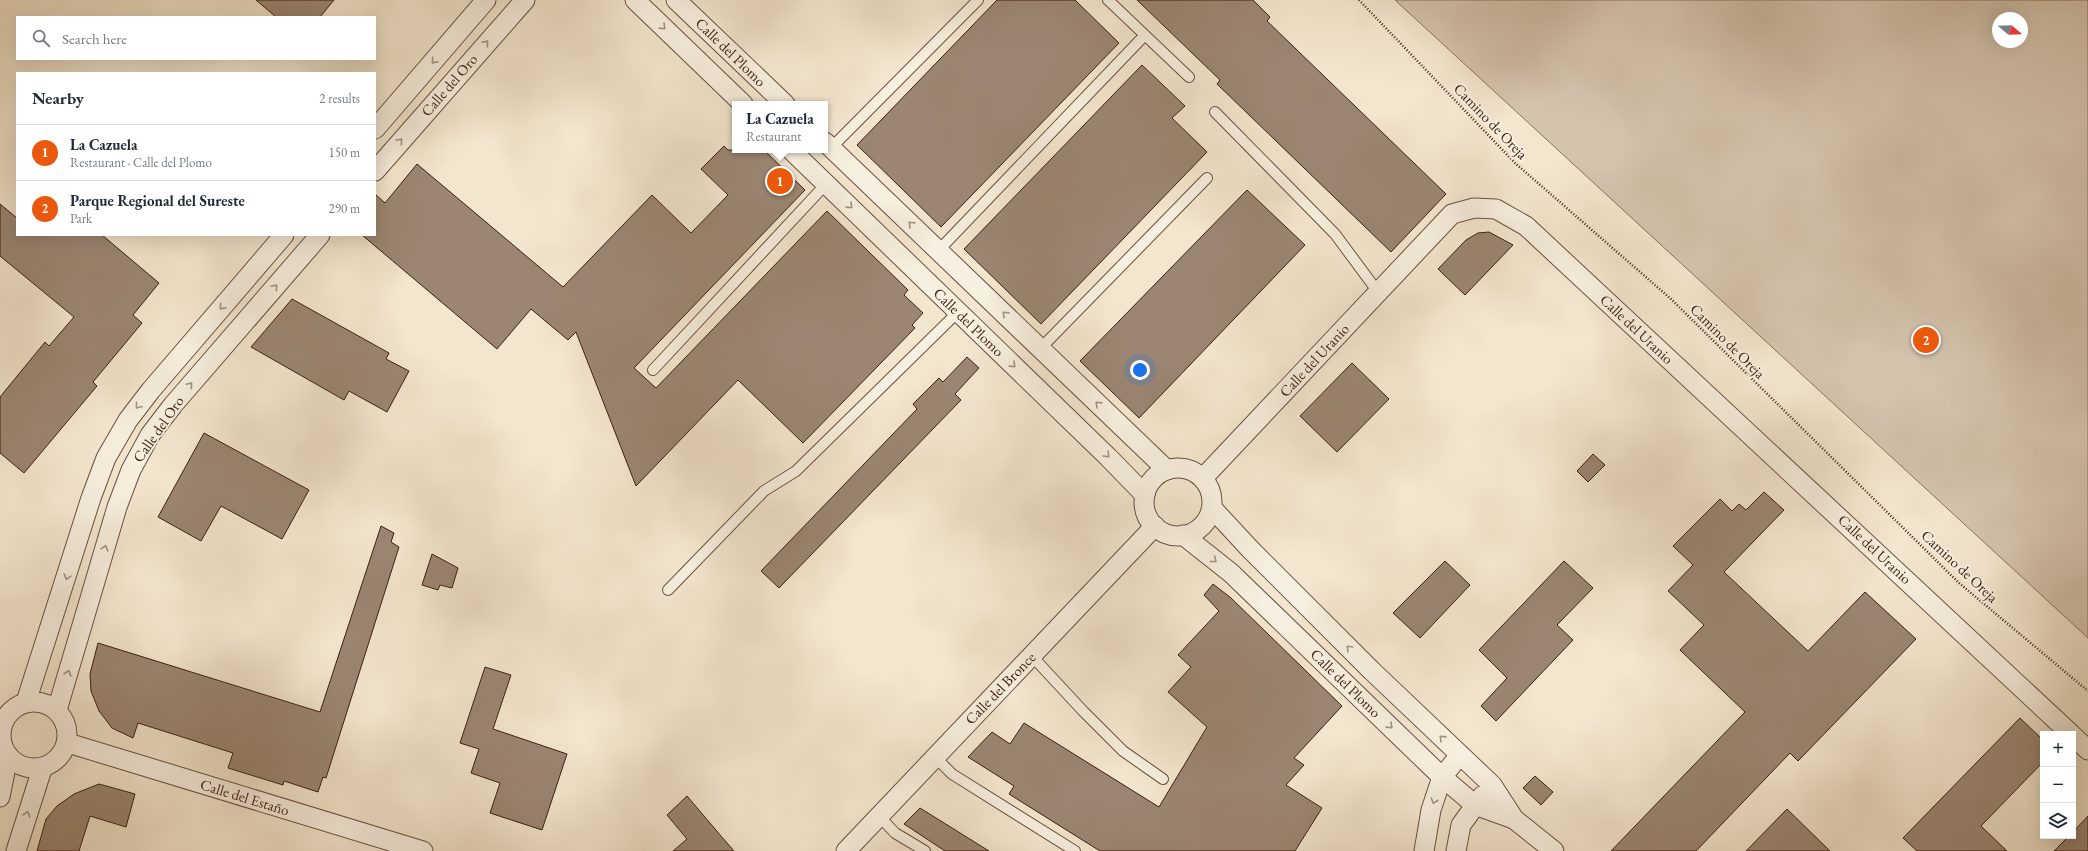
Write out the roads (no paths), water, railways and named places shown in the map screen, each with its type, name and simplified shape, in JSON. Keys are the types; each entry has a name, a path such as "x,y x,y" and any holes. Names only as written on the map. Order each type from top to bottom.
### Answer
{"street":[{"path":"376,128 486,0"},
{"name":"Calle del Oro","path":"376,170 524,0"},
{"name":"Calle del Plomo","path":"635,0 740,101"},
{"name":"Calle del Plomo","path":"676,0 782,101"},
{"name":"Calle del Plomo","path":"828,145 1167,470"},
{"name":"Calle del Plomo","path":"794,153 1145,495"},
{"name":"Calle del Uranio","path":"1203,478 1452,214 1474,208 1496,208 1526,226 2068,731"},
{"path":"26,702 91,498 106,458 128,420 151,390 283,236"},
{"name":"Calle del Oro","path":"57,710 117,507 131,470 150,435 173,405 319,236"},
{"path":"1180,468 1192,470 1203,478 1209,487 1212,497 1212,508 1207,521 1196,531 1183,536 1173,536 1163,532 1155,526 1148,517 1144,506 1145,495 1149,484 1157,475 1167,470 1180,468"},
{"name":"Calle del Plomo","path":"1212,508 1294,594 1492,785 1514,819 1554,851"},
{"name":"Calle del Bronce","path":"846,851 1155,526"},
{"name":"Calle del Plomo","path":"1183,536 1231,573 1442,777 1475,805 1514,819"},
{"path":"26,702 43,702 57,710 67,725 68,743 58,759 42,768 23,768 8,757 1,742 1,725 11,711 26,702"},
{"name":"Calle del Uranio","path":"2076,739 2088,750"},
{"name":"Calle del Estaño","path":"68,743 423,851"},
{"path":"1424,851 1431,810 1442,777 1460,755"},
{"path":"0,797 8,757"},
{"path":"16,851 42,768"},
{"path":"1456,851 1461,825 1492,785"}],"lane":[{"path":"828,145 978,0"},
{"path":"1108,0 1144,36 1189,77"},
{"path":"938,251 1144,36"},
{"path":"1215,112 1335,234 1378,292"},
{"path":"1040,349 1207,178"},
{"path":"653,370 826,184"},
{"path":"668,590 764,491 796,471 958,312"},
{"path":"1031,655 1083,711 1123,751 1163,779"},
{"path":"935,757 952,774 1075,851"},
{"path":"879,816 894,833 925,851"}],"place":[{"name":"La Cazuela","path":"780,181"},
{"name":"Parque Regional del Sureste","path":"1926,340"}]}
